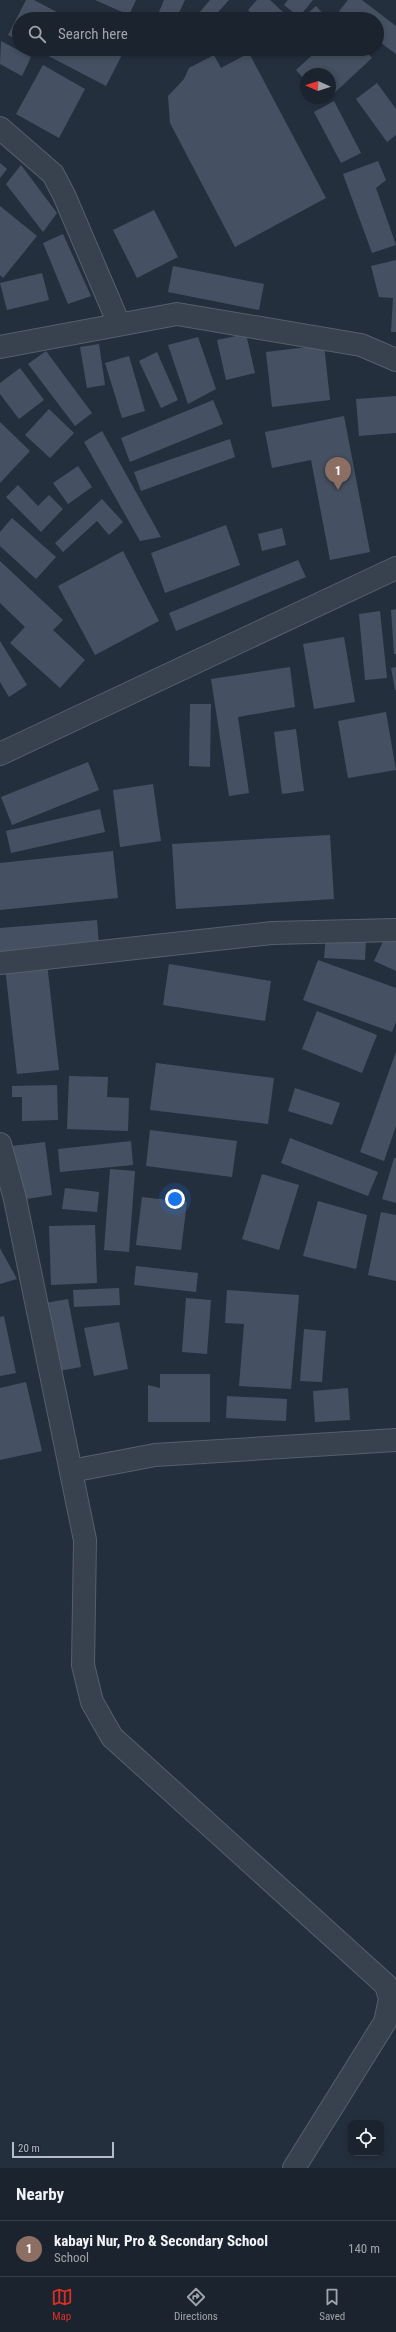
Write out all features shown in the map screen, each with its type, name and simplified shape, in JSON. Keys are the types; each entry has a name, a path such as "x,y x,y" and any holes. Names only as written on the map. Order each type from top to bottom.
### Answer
{"street":[{"path":"0,128 52,174 64,195 119,324"},
{"path":"0,347 177,314 361,345 396,360"},
{"path":"0,754 396,568"},
{"path":"0,963 272,934 396,930"},
{"path":"0,1144 15,1199 85,1540 83,1665 92,1702 112,1737 386,1985 390,1999 385,2022 294,2168"},
{"path":"71,1471 155,1455 396,1440"}],"building":[{"path":"26,0 34,0 57,12 20,12"},
{"path":"95,0 136,0 130,12 122,12"},
{"path":"164,0 185,0 179,12 159,12"},
{"path":"210,0 229,0 218,12 200,12"},
{"path":"257,0 270,0 283,12 250,12 248,10"},
{"path":"288,0 313,0 303,12 293,12 284,5"},
{"path":"348,0 362,0 378,12 340,12 339,11"},
{"path":"316,6 322,12 309,12"},
{"path":"384,17 396,26 396,54 384,45"},
{"path":"12,27 12,37 8,35"},
{"path":"1,41 12,47 12,56 31,57 22,76 0,64"},
{"path":"48,56 121,56 106,86"},
{"path":"215,56 221,68 243,56 251,56 326,198 235,247 170,123 168,96 184,79 189,68"},
{"path":"311,56 370,56 372,58 336,91 336,68 300,68 300,74 296,70"},
{"path":"43,65 85,89 59,138 16,114"},
{"path":"377,83 396,109 396,135 387,142 356,99"},
{"path":"329,104 336,104 361,153 341,163 314,112"},
{"path":"378,161 386,180 376,188 396,245 372,253 343,174"},
{"path":"0,163 7,169 0,178"},
{"path":"21,165 57,213 43,232 6,184"},
{"path":"0,206 37,236 3,278 0,275"},
{"path":"154,210 178,257 137,278 113,230"},
{"path":"63,234 91,296 68,304 43,243"},
{"path":"396,260 396,332 391,332 393,298 379,297 371,266"},
{"path":"173,266 264,284 259,310 168,292"},
{"path":"42,273 49,300 7,310 0,283"},
{"path":"246,334 255,373 226,380 217,340"},
{"path":"198,337 216,389 188,404 168,345"},
{"path":"99,344 105,385 87,388 80,347"},
{"path":"324,345 330,400 272,407 266,352"},
{"path":"46,351 92,413 75,426 28,364"},
{"path":"157,352 178,400 161,408 139,361"},
{"path":"129,356 145,411 122,418 105,363"},
{"path":"20,368 44,400 19,419 0,394 0,383"},
{"path":"396,396 396,433 359,436 356,399"},
{"path":"213,400 223,424 130,462 121,438"},
{"path":"49,409 74,433 50,458 25,435"},
{"path":"344,416 370,552 330,560 311,460 272,468 265,432"},
{"path":"0,422 30,451 0,483"},
{"path":"102,431 161,537 140,541 84,442"},
{"path":"230,439 235,457 141,491 134,472"},
{"path":"78,466 92,487 68,504 53,483"},
{"path":"18,485 38,506 49,495 63,509 41,532 6,497"},
{"path":"102,499 123,522 109,535 97,521 63,552 55,543"},
{"path":"12,518 56,557 36,579 0,546 0,532"},
{"path":"226,525 240,565 165,593 151,553"},
{"path":"282,528 286,545 262,551 258,534"},
{"path":"123,551 159,621 95,655 58,586"},
{"path":"298,560 306,577 176,631 169,613"},
{"path":"0,561 63,620 53,630 85,660 60,688 10,643 25,627 0,603"},
{"path":"396,609 396,654 394,654 391,610"},
{"path":"380,611 387,678 365,680 359,614"},
{"path":"344,637 355,702 314,709 303,644"},
{"path":"0,641 27,685 9,697 0,682"},
{"path":"290,667 295,707 238,717 249,793 229,796 211,679"},
{"path":"396,667 396,690 395,690 391,668"},
{"path":"190,704 211,704 210,767 189,766"},
{"path":"386,712 396,770 348,778 338,721"},
{"path":"296,729 304,791 282,794 274,732"},
{"path":"88,762 99,790 12,825 1,797"},
{"path":"153,784 161,841 120,847 113,790"},
{"path":"100,809 105,832 11,853 6,831"},
{"path":"330,835 334,899 176,909 172,844"},
{"path":"113,851 118,898 0,910 0,863"},
{"path":"97,920 99,946 0,953 0,928"},
{"path":"326,936 366,939 365,960 324,958"},
{"path":"385,937 396,942 396,971 374,961"},
{"path":"318,960 396,988 396,1022 392,1032 303,1000"},
{"path":"47,963 59,1070 17,1074 5,967"},
{"path":"169,964 271,981 265,1021 163,1005"},
{"path":"317,1011 377,1035 362,1073 302,1049"},
{"path":"396,1052 396,1126 384,1161 360,1152"},
{"path":"156,1063 274,1078 268,1124 150,1110"},
{"path":"69,1076 108,1077 107,1097 129,1098 128,1131 67,1129"},
{"path":"57,1085 58,1120 22,1121 22,1097 12,1097 12,1086"},
{"path":"295,1088 340,1103 332,1125 288,1111"},
{"path":"150,1130 237,1141 232,1177 146,1166"},
{"path":"290,1138 378,1172 368,1196 281,1163"},
{"path":"131,1141 133,1165 60,1172 58,1149"},
{"path":"45,1142 52,1195 20,1200 12,1146"},
{"path":"394,1158 396,1158 396,1203 382,1199"},
{"path":"110,1169 135,1171 129,1252 104,1250"},
{"path":"262,1174 299,1185 279,1250 242,1239"},
{"path":"65,1188 99,1192 97,1212 62,1209"},
{"path":"142,1197 187,1202 181,1250 136,1245"},
{"path":"318,1201 367,1215 356,1269 303,1256"},
{"path":"381,1212 396,1215 396,1281 368,1275"},
{"path":"95,1225 97,1283 51,1285 49,1226"},
{"path":"0,1248 17,1279 0,1284"},
{"path":"136,1266 198,1273 196,1292 134,1285"},
{"path":"119,1288 120,1305 74,1307 73,1290"},
{"path":"227,1290 299,1295 291,1389 239,1386 244,1324 225,1323"},
{"path":"186,1298 211,1300 207,1354 182,1352"},
{"path":"68,1299 81,1367 59,1371 45,1303"},
{"path":"4,1316 16,1373 0,1376 0,1317"},
{"path":"119,1322 128,1369 94,1376 84,1328"},
{"path":"304,1329 326,1331 322,1382 300,1381"},
{"path":"160,1374 210,1374 210,1422 148,1422 148,1385 160,1388"},
{"path":"26,1382 42,1451 0,1460 0,1388"},
{"path":"348,1388 350,1420 315,1422 313,1391"},
{"path":"227,1396 287,1399 286,1421 226,1418"}],"place":[{"name":"kabayi Nur, Pro & Secondary School","path":"338,490"}]}
